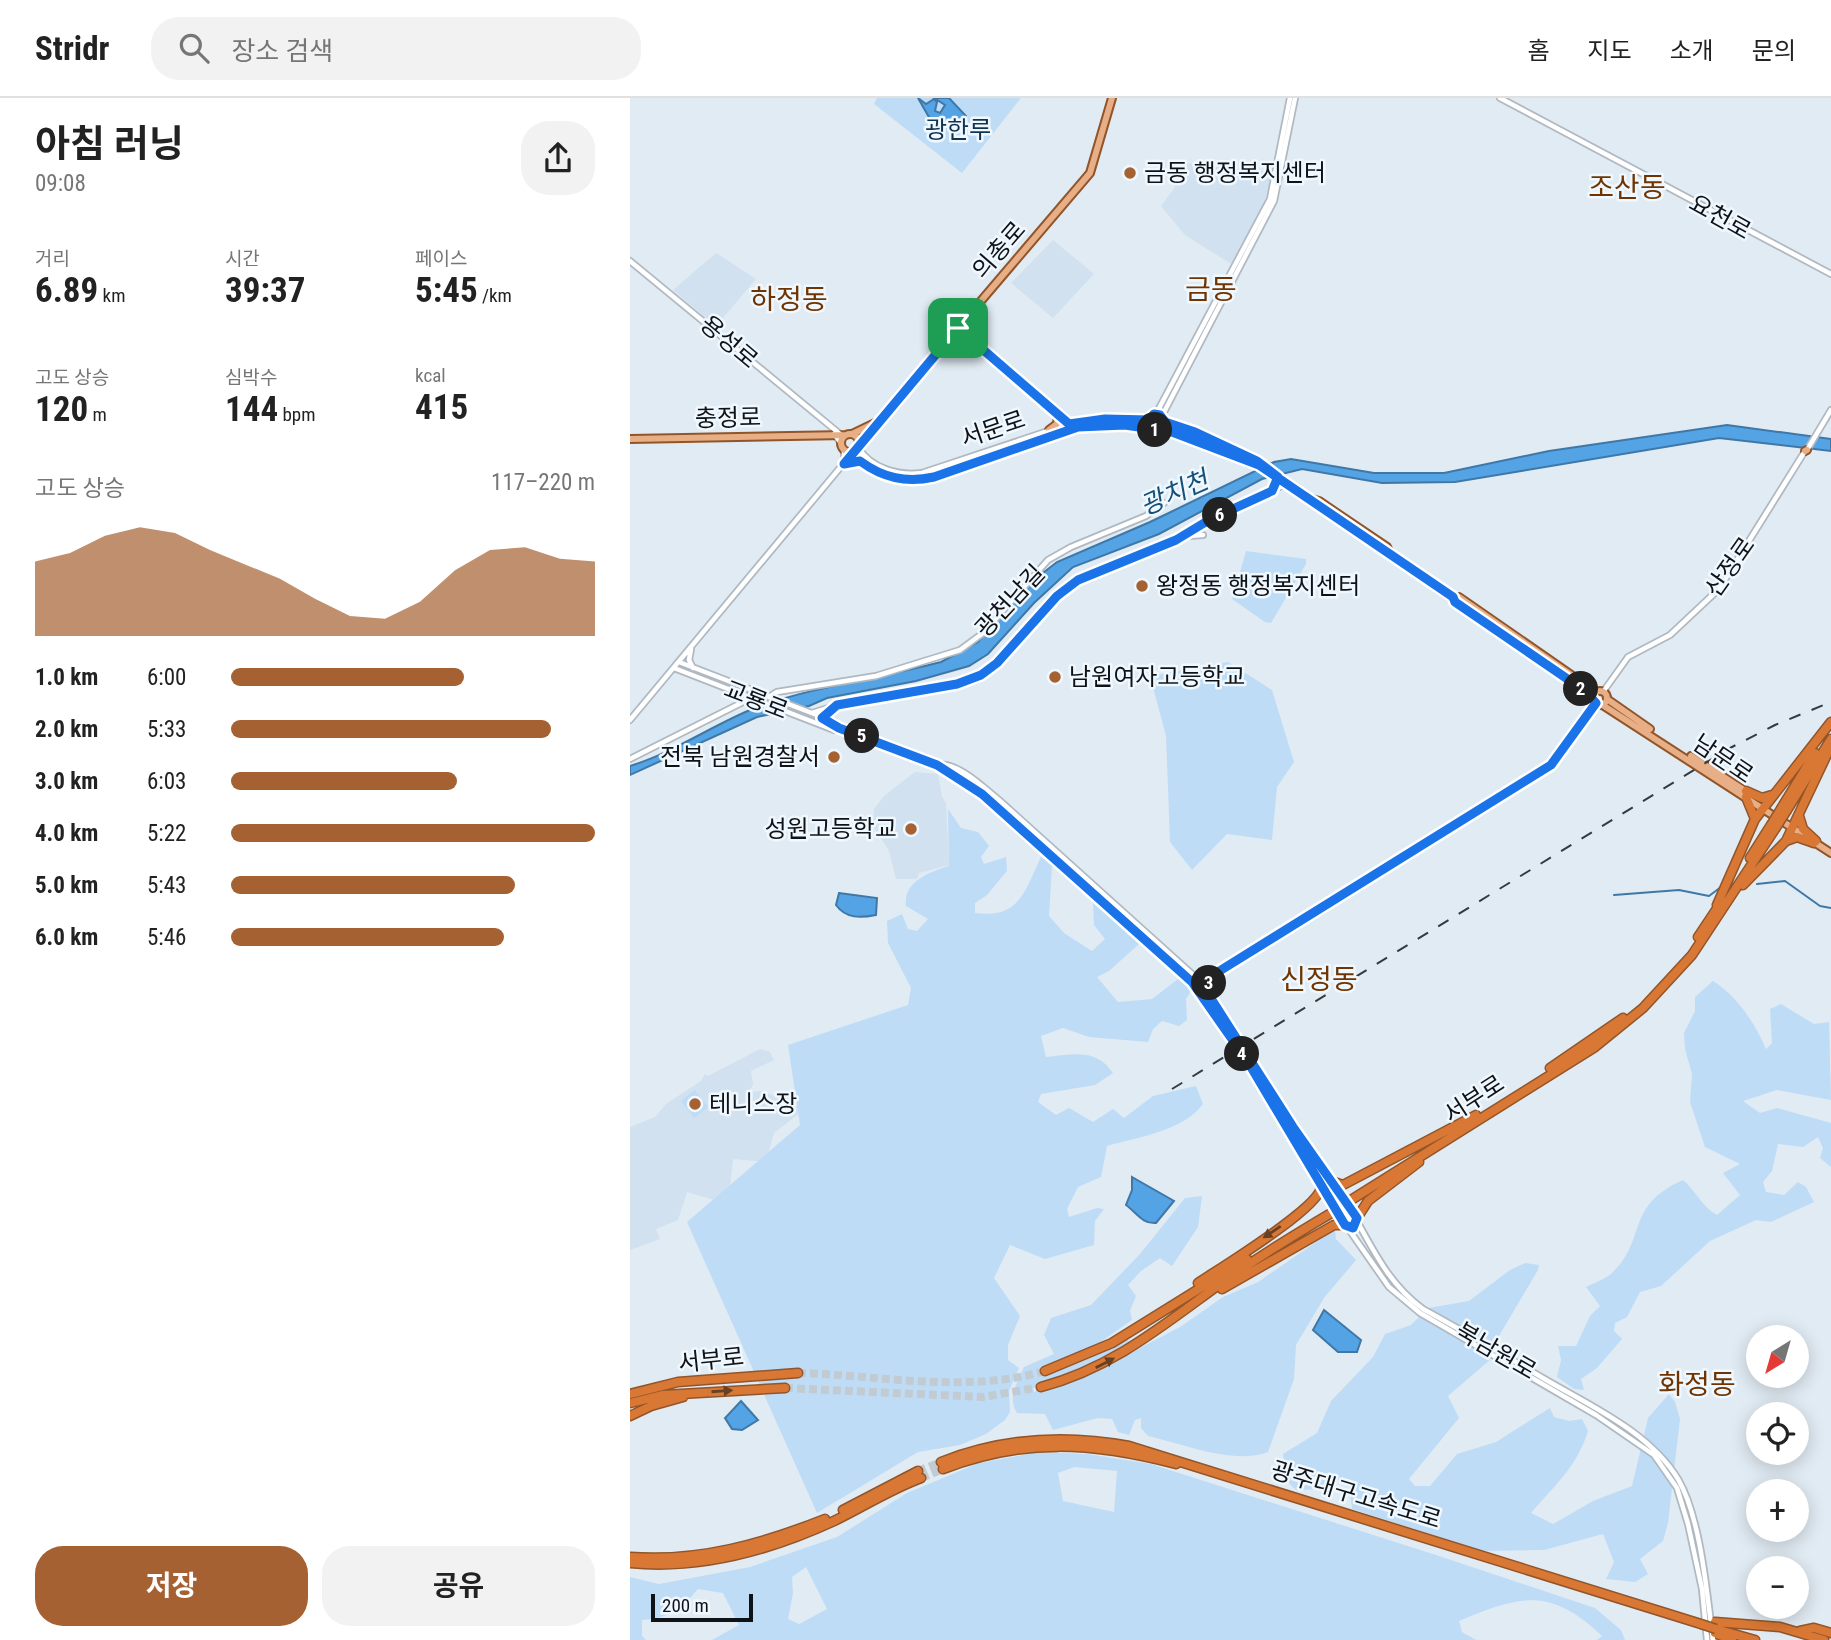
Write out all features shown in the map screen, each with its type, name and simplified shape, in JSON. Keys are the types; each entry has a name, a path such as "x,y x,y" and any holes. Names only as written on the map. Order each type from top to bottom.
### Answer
{"highway":[{"path":"1711,922 1755,819 1831,724"},
{"name":"서부로","path":"1041,1387 1108,1362 1164,1327 1251,1262 1478,1117 1595,1047 1643,1008 1674,977 1711,922 1773,827 1831,724"},
{"name":"서부로","path":"1784,808 1831,739"},
{"path":"1711,922 1786,841 1831,746"},
{"path":"1746,794 1758,797 1772,795"},
{"path":"1746,794 1755,819"},
{"path":"1799,815 1803,829 1817,844"},
{"path":"1786,841 1797,837 1817,844"},
{"path":"1332,1181 1343,1185 1478,1117"},
{"path":"1358,1219 1368,1201 1478,1117"},
{"path":"1112,1343 1295,1217 1319,1198 1321,1187"},
{"name":"서부로","path":"1045,1371 1112,1343 1331,1210"},
{"path":"1164,1327 1334,1225 1346,1227"},
{"name":"서부로","path":"630,1394 678,1382 797,1373"},
{"name":"서부로","path":"630,1403 663,1395 785,1388"},
{"path":"630,1416 651,1406 700,1392"},
{"name":"광주대구고속도로","path":"1701,1624 1191,1469 1123,1451 1058,1445 1022,1447 942,1466 980,1448 1030,1440 1082,1440 1129,1446 1603,1592 1701,1624 1713,1633 1734,1640"},
{"path":"630,1556 688,1557 763,1543 920,1475 835,1520 765,1548 678,1564 630,1563"},
{"path":"1713,1633 1814,1628 1831,1633"},
{"path":"1794,1630 1824,1640"},
{"name":"광주대구고속도로","path":"1713,1633 1755,1640"}],"main road":[{"name":"의총로","path":"848,444 878,421 1090,173 1112,98"},
{"path":"958,328 1071,426"},
{"path":"1049,430 1057,424 1058,414"},
{"path":"1150,424 1161,418"},
{"path":"1160,430 1161,418"},
{"path":"1161,418 1211,442"},
{"name":"서문로","path":"1071,426 1105,419 1150,424 1160,430 1211,442"},
{"path":"827,435 848,444 878,421"},
{"name":"충정로","path":"630,439 827,435 848,444"},
{"name":"남문로","path":"1211,442 1259,465 1365,532 1387,547 1390,554 1453,597 1459,597 1599,698 1831,853"}],"street":[{"path":"1161,418 1275,201 1293,98"},
{"name":"요천로","path":"1500,98 1831,274"},
{"name":"용성로","path":"630,261 848,444"},
{"name":"산정로","path":"1599,698 1628,657 1670,635 1712,596 1831,410"},
{"name":"서문로","path":"848,444 860,461 875,467 902,473 922,473 1049,430 1071,426"},
{"name":"서문로","path":"875,467 889,477 923,479 1071,426"},
{"path":"630,720 844,464 848,444 875,467"},
{"path":"844,464 860,461"},
{"path":"1272,491 1277,477"},
{"path":"811,713 832,706 957,684 981,675 997,663 1057,596 1078,580 1182,537 1209,520 1288,483"},
{"name":"광천남길","path":"769,697 777,692 876,676 960,650 983,633 1026,582 1054,556 1146,516 1164,503"},
{"path":"1182,537 1203,535"},
{"path":"692,645 689,656 693,668"},
{"name":"교룡로","path":"679,662 937,765 990,801 1198,985"},
{"name":"교룡로","path":"674,668 834,730 839,728"},
{"path":"630,760 752,698"},
{"path":"1198,985 1551,765 1599,698"},
{"path":"822,718 832,706"},
{"path":"1210,997 1209,984 1213,975"},
{"path":"1198,985 1210,997 1235,1040"},
{"path":"1198,985 1250,1061"},
{"name":"북남원로","path":"1250,1061 1332,1181 1350,1212 1358,1219 1381,1266 1411,1300 1602,1412 1647,1443 1665,1461 1687,1497 1713,1633"},
{"name":"북남원로","path":"1250,1061 1321,1187 1389,1287 1404,1301 1596,1415 1654,1455 1677,1488 1713,1633"},
{"path":"1321,1187 1332,1181"},
{"path":"1346,1227 1355,1227 1358,1219"}],"shaded area":[{"path":"1184,163 1273,172 1263,206 1231,264 1185,235 1161,206 1175,187 1173,184"},
{"path":"1053,240 1094,274 1053,318 1011,283"},
{"path":"716,253 756,279 716,326 673,290"},
{"name":"성원고등학교","path":"915,772 938,774 942,797 946,803 949,865 919,873 917,879 896,879 889,851 873,826 874,809 884,796"},
{"path":"760,1049 770,1052 774,1060 751,1071 753,1084 749,1092 762,1091 777,1097 785,1095 794,1105 806,1108 774,1133 766,1162 733,1159 728,1204 687,1192 678,1220 656,1229 660,1239 630,1250 630,1127 655,1117 666,1104 701,1081 705,1074 708,1076"}],"green space":[{"name":"광한루","path":"877,98 1021,98 962,173 874,104"},
{"path":"1246,551 1306,559 1306,564 1271,623 1265,622 1232,599"},
{"path":"1228,662 1272,690 1294,762 1277,787 1272,840 1227,834 1192,870 1170,842 1166,736 1150,676"},
{"path":"948,809 961,828 978,832 989,846 981,857 984,864 1006,857 1007,871 987,895 975,903 975,913 990,914 1011,907 1025,891 1041,857 1052,865 1049,916 1064,933 1092,951 1105,939 1094,925 1093,903 1139,944 1109,971 1097,977 1118,1002 1152,999 1178,979 1192,989 1186,999 1187,1020 1179,1026 1162,1021 1153,1029 1148,1042 1089,1037 1063,1028 1041,1036 1046,1057 1074,1054 1092,1056 1107,1065 1113,1073 1095,1085 1041,1094 1038,1102 1056,1115 1069,1108 1093,1122 1113,1109 1124,1118 1153,1096 1196,1086 1203,1104 1184,1121 1172,1127 1107,1146 1101,1177 1078,1187 1067,1209 1069,1217 1097,1208 1104,1209 1095,1221 1094,1245 1045,1259 1010,1245 994,1278 1020,1316 1008,1345 1008,1360 1019,1368 1009,1391 1010,1412 1005,1420 986,1434 960,1445 918,1452 817,1513 687,1222 800,1125 788,1045 908,1005 911,988 888,943 887,921 902,914 908,929 917,931 928,919 906,906 906,897 919,879 949,866"},
{"path":"1713,981 1730,994 1744,1011 1766,1049 1772,1043 1770,1009 1781,1004 1814,1024 1829,1022 1831,1100 1777,1090 1743,1101 1760,1113 1777,1108 1831,1123 1831,1167 1820,1158 1823,1148 1818,1137 1803,1147 1778,1144 1772,1171 1763,1182 1766,1192 1784,1195 1798,1182 1806,1187 1814,1202 1771,1222 1756,1220 1710,1241 1661,1286 1640,1292 1627,1317 1615,1323 1614,1331 1622,1339 1597,1368 1581,1379 1584,1390 1574,1389 1557,1377 1561,1360 1558,1346 1576,1346 1590,1316 1600,1306 1586,1287 1609,1276 1622,1261 1630,1249 1644,1212 1652,1201 1664,1190 1683,1180 1707,1208 1717,1215 1740,1195 1723,1173 1740,1164 1705,1147 1690,1102 1692,1074 1684,1033 1695,1011 1695,997"},
{"name":"테니스장","path":"695,1090 708,1107 694,1118 681,1101"},
{"path":"1202,1196 1198,1227 1172,1266 1160,1258 1141,1271 1128,1285 1136,1296 1130,1311 1132,1320 1083,1354 1037,1372 1042,1375 1082,1360 1123,1339 1127,1338 1131,1345 1083,1370 1033,1388 1034,1392 1086,1376 1180,1327 1223,1297 1258,1282 1335,1229 1336,1239 1356,1260 1324,1298 1296,1345 1294,1379 1268,1452 1224,1455 1148,1436 1141,1428 1141,1418 1135,1420 1129,1435 1118,1432 1112,1419 1098,1418 1053,1430 1045,1414 1017,1413 1013,1396 1024,1367 1054,1354 1044,1335 1051,1318 1091,1305 1140,1254 1185,1198"},
{"path":"1525,1263 1539,1265 1538,1270 1496,1341 1491,1359 1448,1396 1459,1418 1409,1479 1415,1486 1430,1486 1457,1454 1496,1442 1550,1408 1554,1417 1569,1421 1582,1419 1588,1431 1571,1466 1531,1513 1553,1524 1593,1501 1632,1486 1648,1418 1669,1394 1675,1402 1680,1419 1668,1523 1663,1541 1640,1559 1648,1574 1635,1582 1606,1579 1614,1562 1603,1534 1544,1550 1483,1551 1352,1509 1349,1484 1336,1480 1326,1489 1296,1490 1287,1481 1283,1454 1317,1433 1331,1401 1373,1357 1385,1334 1411,1325 1428,1308 1469,1301 1510,1270"},
{"path":"1040,1452 1087,1454 1151,1464 1595,1608 1621,1630 1625,1640 1597,1640 1602,1636 1566,1609 1534,1600 1500,1605 1459,1621 1462,1632 1476,1640 712,1640 739,1625 723,1593 698,1589 674,1611 642,1620 642,1636 646,1640 630,1640 630,1577 659,1584 750,1567 837,1537 907,1493 979,1463","holes":["1074,1467 1117,1471 1114,1512 1063,1501 1058,1473","806,1567 827,1609 799,1624 788,1619 793,1593 792,1577"]}],"water":[{"path":"918,98 926,104 934,99 937,102 935,111 940,113 945,105 934,98 949,98 966,116 964,129 934,126"},
{"path":"1727,425 1831,439 1831,451 1719,438 1455,482 1382,483 1302,469 1262,479 1159,534 1073,567 1034,603 988,654 969,666 916,681 827,698 809,706 757,717 630,775 630,766 663,753 757,707 802,693 941,662 978,642 1039,576 1057,562 1150,522 1274,462 1291,459 1374,473 1444,473 1549,451"},
{"path":"839,893 877,898 876,915 859,917 844,913 836,905"},
{"path":"1132,1177 1174,1201 1156,1223 1143,1220 1126,1205 1132,1190"},
{"path":"1324,1310 1361,1340 1357,1352 1338,1352 1313,1330"},
{"path":"741,1401 758,1420 742,1430 732,1429 725,1418"}],"waterway":[{"path":"1757,884 1785,881 1820,906 1831,908"},
{"path":"1614,895 1679,890 1709,896 1721,887"}],"tunnel":[{"path":"798,1373 953,1382 1015,1378 1045,1371"},
{"path":"785,1388 983,1397 1041,1387"},
{"path":"918,1471 941,1462"},
{"path":"921,1478 943,1469"}],"railway":[{"path":"1172,1089 1730,748 1775,725 1831,702"}],"place":[{"name":"금동 행정복지센터","path":"1130,173"},
{"name":"왕정동 행정복지센터","path":"1142,586"},
{"name":"남원여자고등학교","path":"1055,677"},
{"name":"전북 남원경찰서","path":"834,757"},
{"name":"성원고등학교","path":"911,829"},
{"name":"테니스장","path":"695,1104"}],"district":[{"name":"조산동","path":"1627,187"},
{"name":"금동","path":"1211,289"},
{"name":"하정동","path":"789,299"},
{"name":"신정동","path":"1319,979"},
{"name":"화정동","path":"1697,1384"}],"route":[{"path":"958,328 844,464 848,461 860,461 889,477 913,480 934,477 1078,427 1125,425 1180,434 1259,465 1288,483 1585,691 1596,703 1551,765 1377,875 1308,915 1213,975 1210,980 1210,997 1323,1173 1334,1182 1350,1212 1356,1216 1357,1225 1353,1228 1345,1225 1330,1197 1322,1191 1316,1175 1248,1062 1192,982 982,794 938,769 937,765 839,728 835,722 822,718 832,706 929,690 981,675 997,663 1057,596 1078,580 1176,540 1209,520 1272,491 1276,485 1278,477 1259,465 1257,461 1195,432 1165,422 1160,415 1154,414 1149,420 1105,419 1069,424 958,328"}],"water label":[{"name":"광치천","path":"1174,493"}]}
